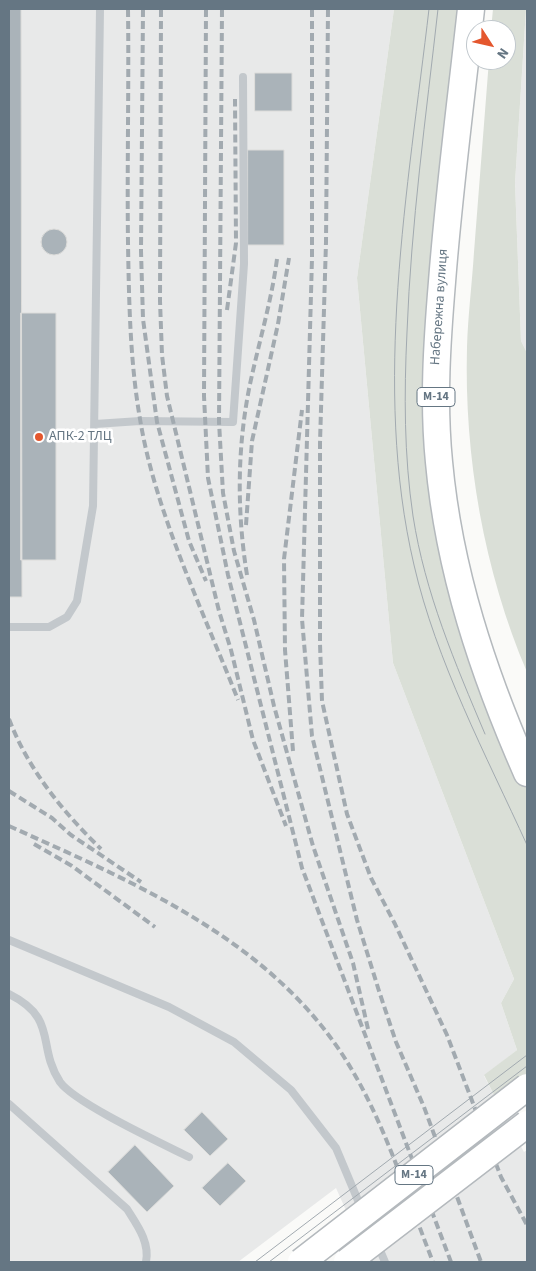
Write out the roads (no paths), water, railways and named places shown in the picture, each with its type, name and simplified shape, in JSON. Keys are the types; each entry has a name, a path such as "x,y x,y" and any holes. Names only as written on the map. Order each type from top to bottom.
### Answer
{"highway":[{"name":"Набережна вулиця","path":"471,9 445,243 436,349 439,462 449,536 463,602 484,667 527,773"},
{"name":"М-14","path":"301,1262 527,1087"},
{"name":"М-14","path":"347,1262 527,1124"}],"lane":[{"path":"9,627 49,626 67,617 77,601 93,506 100,9"},
{"path":"94,424 140,421 233,422 244,264 243,77"},
{"path":"9,940 169,1007 234,1042 291,1090 336,1148 366,1218"},
{"path":"9,994 24,1001 40,1017 48,1040 51,1062 61,1082 78,1098 189,1158"},
{"path":"9,1104 127,1210 142,1231 147,1256 146,1262"},
{"path":"374,1236 385,1262"}],"tram line":[{"path":"429,9 404,217 398,287 395,358 396,428 402,497 414,565 435,637 463,707 527,845"},
{"path":"438,9 409,292 405,401 406,447 413,516 425,573 452,654 485,734"},
{"path":"255,1262 527,1055"},
{"path":"269,1262 527,1066"}],"railway":[{"path":"128,9 129,287 132,353 140,419 147,454 169,526 238,700"},
{"path":"143,9 141,251 143,319 157,422 189,541 206,581"},
{"path":"161,9 160,301 162,355 167,396 219,611 231,650 253,740 286,826"},
{"path":"206,9 204,396 208,478 228,575 302,868 451,1262"},
{"path":"222,9 219,422 223,493 234,551 254,620 274,706 313,846 353,963 368,1029"},
{"path":"312,9 312,258 302,619 312,736 357,920 379,991 396,1042 424,1107 481,1262"},
{"path":"328,9 326,242 320,443 320,644 322,701 347,814 371,878 395,924 447,1035 501,1177 527,1225"},
{"path":"227,310 236,243 235,99"},
{"path":"246,525 252,441 278,324 289,258"},
{"path":"247,575 240,505 242,436 249,389 268,308 277,259"},
{"path":"293,751 285,650 284,559 302,410"},
{"path":"9,719 36,772 73,820 101,849"},
{"path":"9,791 52,818 71,835 141,882"},
{"path":"9,826 103,869 149,892 194,918 237,946 277,979 313,1015 344,1057 371,1106 383,1131 433,1262"},
{"path":"34,844 72,866 155,927"}],"place":[{"name":"АПК-2 ТЛЦ","path":"39,437"}]}
